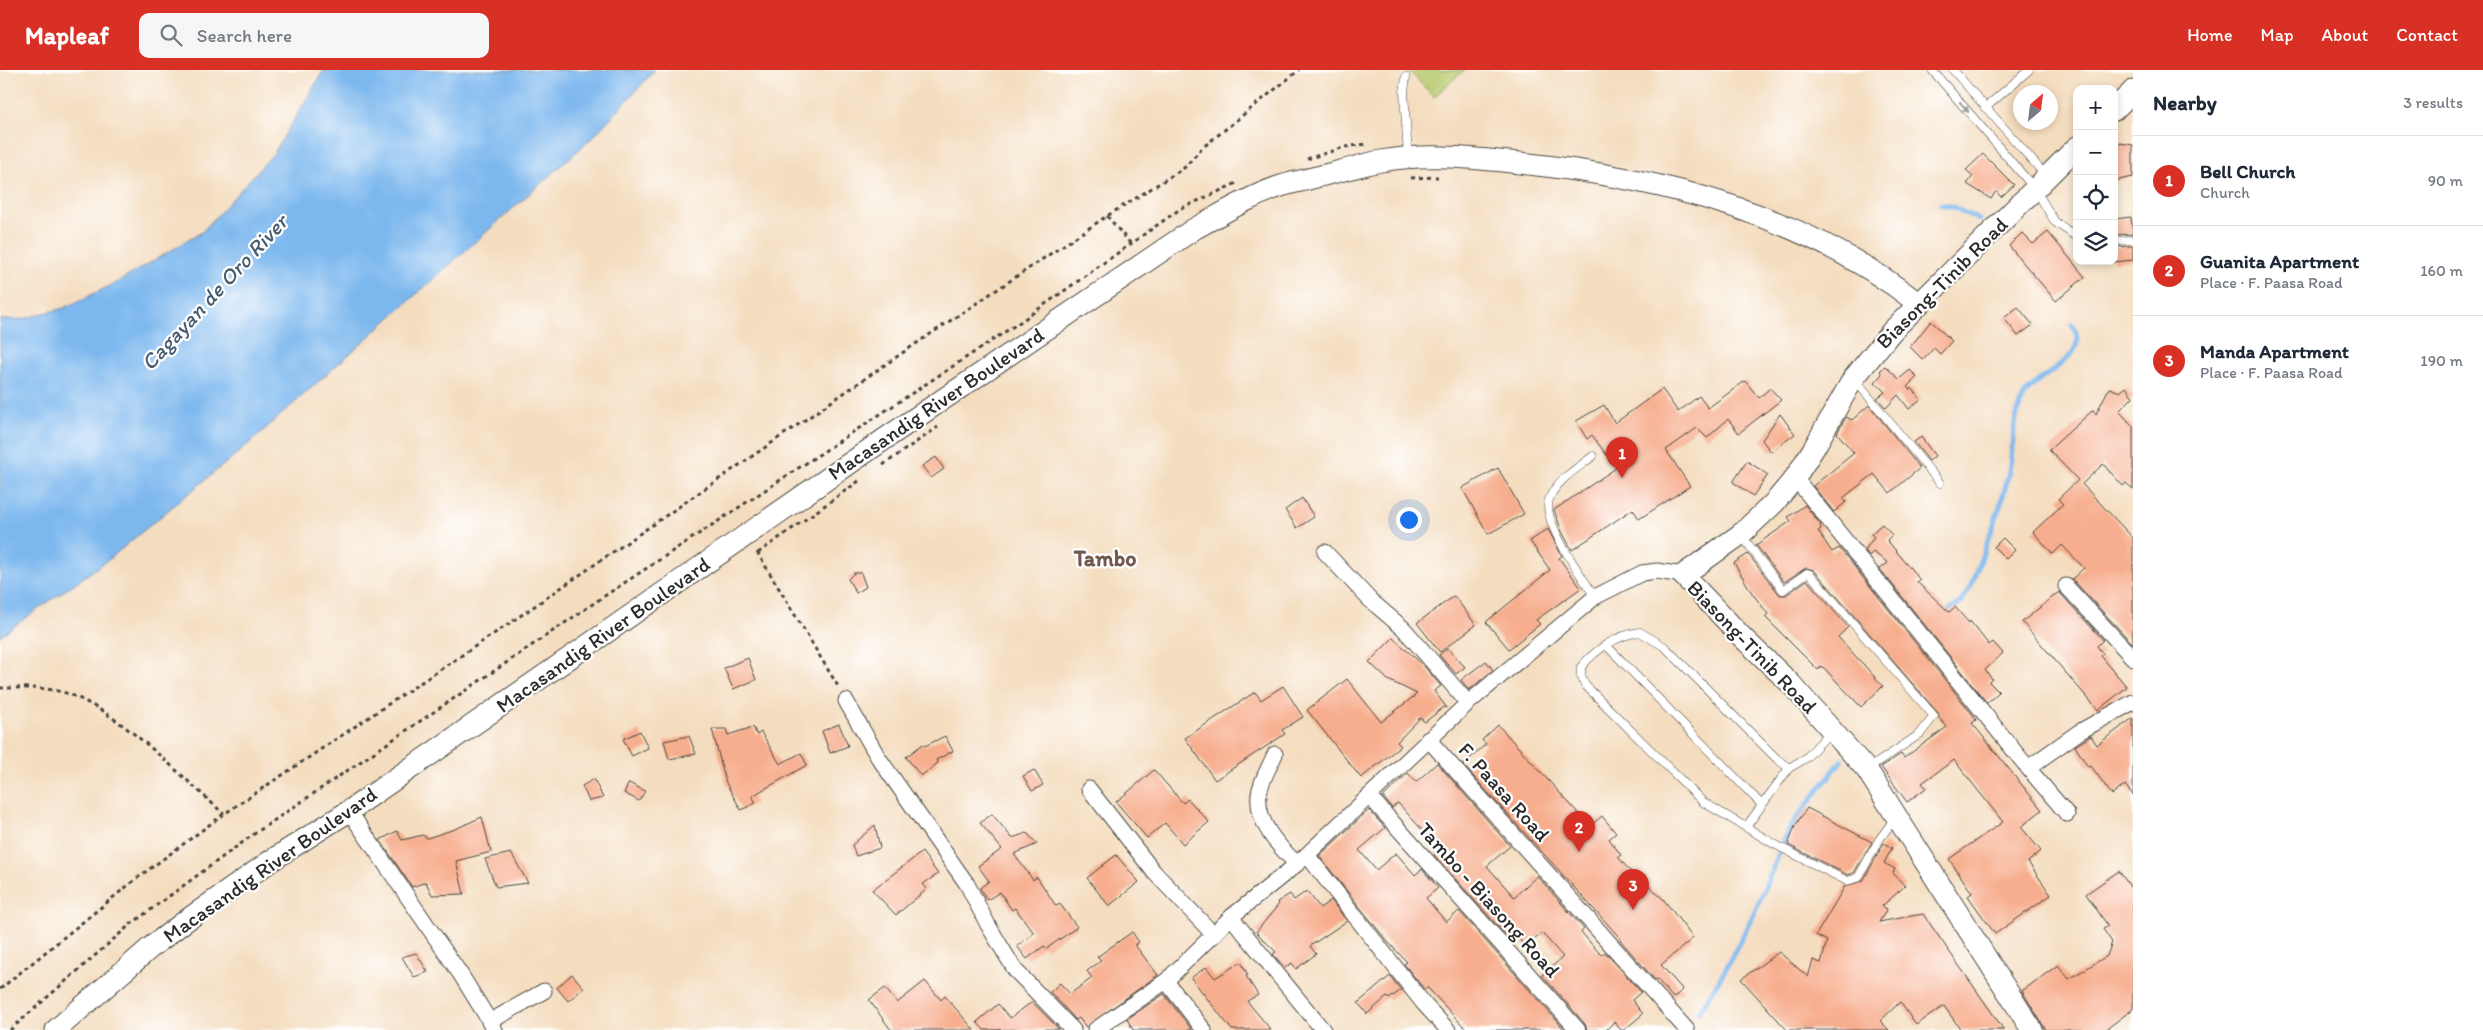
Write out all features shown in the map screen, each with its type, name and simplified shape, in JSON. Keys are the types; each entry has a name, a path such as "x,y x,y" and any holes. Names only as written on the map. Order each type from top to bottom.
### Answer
{"street":[{"path":"2118,106 2133,91"},
{"name":"Biasong-Tinib Road","path":"2032,1030 1867,770 1832,730 1683,574 1740,534 1774,503 1795,478 1854,379 1892,331 2073,151"},
{"name":"Macasandig River Boulevard","path":"56,1030 150,948 272,860 350,811 747,534 1194,229 1240,204 1283,186 1381,161 1405,168 1437,156 1558,167 1651,184 1736,206 1833,248 1900,289 1919,304"},
{"path":"1795,478 2067,814"},
{"path":"1325,552 1370,600 1404,629 1468,702"},
{"path":"1095,1030 1166,981 1231,917 1302,859 1370,797 1468,702 1595,597 1642,573 1657,571 1683,574"},
{"path":"2066,586 2133,658"},
{"path":"846,701 878,757 967,884 988,925 1015,970 1073,1030"},
{"path":"2028,768 2079,732 2133,702"},
{"name":"F. Paasa Road","path":"1428,739 1687,1030"},
{"path":"1275,754 1259,794 1260,809 1277,846 1302,859 1448,1030"},
{"path":"1088,789 1154,872 1214,935"},
{"name":"Tambo - Biasong Road","path":"1370,797 1578,1030"},
{"path":"350,811 461,975 492,1026 544,991"},
{"path":"1231,917 1323,1030"},
{"path":"1166,981 1204,1030"}],"lane":[{"path":"1932,70 2040,183"},
{"path":"1942,80 1953,70 1985,108 2040,183 2055,222 2073,234"},
{"path":"1985,108 2029,70"},
{"path":"1405,168 1404,92 1406,77"},
{"path":"2118,241 2133,240"},
{"path":"1854,379 1940,483"},
{"path":"1593,456 1560,483 1549,498 1548,505 1560,543 1595,597"},
{"path":"1740,534 1783,590 1807,573 1814,578 1934,716 1920,734 1867,770"},
{"path":"1789,768 1777,759 1665,647 1647,634 1634,633 1606,645 1582,667 1581,676 1585,685 1703,802 1785,850 1847,881 1858,878 1879,840 1897,817"},
{"path":"1606,645 1762,804"},
{"path":"1746,827 1789,768 1806,758 1832,730"}],"path":[{"path":"0,989 136,880 224,814 520,616 1107,216 1184,168 1202,148 1299,70"},
{"path":"1302,160 1345,147 1369,143"},
{"path":"1405,168 1440,177"},
{"path":"10,1030 130,924 209,866 611,592 1020,322 1180,209 1240,182"},
{"path":"1107,216 1130,243"},
{"path":"878,468 942,425"},
{"path":"758,553 862,479"},
{"path":"747,534 846,701"},
{"path":"0,688 46,689 75,696 144,743 224,814"}],"green space":[{"path":"1408,70 1464,70 1434,97"}],"water":[{"name":"Cagayan de Oro River","path":"324,70 655,70 593,137 245,447 108,560 0,636 0,320 22,319 64,308 116,283 202,232 274,153"}],"building":[{"path":"2120,143 2133,145 2133,177 2118,180 2118,145"},
{"path":"1983,154 2014,185 2001,197 1996,191 1991,199 1967,184 1973,176 1966,170"},
{"path":"2131,217 2133,234 2118,235 2118,219"},
{"path":"2048,232 2073,262 2073,265 2075,265 2085,277 2056,301 2009,246 2022,233 2033,244"},
{"path":"2133,246 2133,260 2118,262 2118,247"},
{"path":"2018,307 2033,325 2018,336 2004,318"},
{"path":"1931,321 1952,341 1940,354 1934,348 1923,360 1910,347"},
{"path":"1885,366 1899,379 1910,370 1917,377 1907,387 1910,390 1912,388 1921,400 1909,409 1898,395 1886,408 1877,398 1885,392 1875,382 1882,374 1880,371"},
{"path":"1745,381 1759,398 1770,388 1781,400 1739,433 1728,419 1707,438 1697,428 1666,450 1690,486 1639,519 1633,509 1572,550 1562,532 1554,510 1616,468 1592,435 1587,439 1576,421 1604,405 1615,423 1662,389 1678,412 1699,396 1708,408"},
{"path":"2126,387 2133,397 2119,411 2133,426 2133,489 2126,483 2123,486 2103,464 2082,484 2133,538 2133,644 2072,579 2084,568 2062,545 2053,554 2033,532 2063,504 2058,499 2078,480 2049,450 2093,410 2096,414 2109,388 2120,392"},
{"path":"1869,405 1920,468 1890,493 1874,474 1843,498 1846,502 1834,512 1813,486 1854,453 1837,433 1846,417 1852,420"},
{"path":"1780,414 1795,434 1771,452 1762,440"},
{"path":"1921,437 1935,456 1929,461 1914,442"},
{"path":"936,457 944,469 931,478 922,466"},
{"path":"1747,461 1768,475 1753,496 1733,482"},
{"path":"1498,468 1524,514 1488,534 1462,488"},
{"path":"1302,498 1314,517 1297,528 1285,510"},
{"path":"1805,505 1820,524 1821,529 1818,531 1832,552 1839,548 1849,560 1973,715 1976,720 1972,723 2042,810 2021,827 2041,851 2028,862 2051,895 1995,934 1968,896 1972,893 1949,859 2003,822 1954,760 1922,783 1926,788 1907,802 1881,767 1901,754 1904,758 1947,727 1939,718 1938,713 1814,570 1806,568 1784,582 1756,545 1791,521 1788,517"},
{"path":"1882,524 1892,535 1887,540 1920,580 1917,582 1949,612 1955,607 1969,623 1970,621 1989,645 1993,642 2003,653 1985,670 1992,679 1989,682 1999,692 1987,703 1880,569 1888,563 1873,552 1869,556 1865,550 1874,537 1871,534"},
{"path":"1548,529 1562,556 1559,558 1581,588 1536,620 1540,624 1509,649 1486,622 1550,570 1530,541"},
{"path":"2003,538 2015,550 2006,559 1994,547"},
{"path":"1748,554 1780,595 1786,595 1807,580 1848,627 1838,637 1883,686 1861,707 1822,666 1818,670 1765,617 1768,614 1752,593 1734,563"},
{"path":"854,573 861,573 866,587 856,593 848,579"},
{"path":"2059,592 2103,640 2097,646 2103,654 2101,656 2127,687 2098,710 2022,622"},
{"path":"1454,596 1476,625 1440,652 1417,623"},
{"path":"1393,638 1424,666 1441,686 1434,691 1447,708 1444,707 1425,722 1420,718 1397,742 1401,746 1361,778 1307,710 1347,679 1381,722 1417,694 1388,680 1369,662"},
{"path":"1448,648 1465,667 1456,674 1439,655"},
{"path":"748,658 756,680 733,689 724,668"},
{"path":"1486,661 1493,670 1469,690 1461,680"},
{"path":"1283,686 1303,717 1282,730 1285,734 1215,780 1185,738 1255,692 1261,700"},
{"path":"2133,718 2133,795 2125,785 2112,795 2091,766 2088,767 2075,746 2091,736 2097,745"},
{"path":"839,724 848,746 830,753 822,731"},
{"path":"1498,725 1590,826 1602,816 1616,833 1609,839 1621,855 1618,857 1643,886 1646,883 1664,900 1693,938 1661,965 1683,990 1673,998 1463,765 1486,744 1482,740"},
{"path":"753,727 757,735 761,732 780,764 801,753 807,765 752,796 756,803 741,810 726,783 712,729 726,729 728,735"},
{"path":"640,731 648,748 632,756 623,739"},
{"path":"689,736 696,754 669,759 664,741"},
{"path":"945,736 953,751 936,760 938,763 921,776 906,757 923,744 925,746"},
{"path":"1437,763 1510,846 1487,866 1514,897 1537,876 1584,929 1581,932 1601,955 1605,952 1641,992 1632,1000 1643,1014 1624,1030 1621,1030 1614,1022 1606,1030 1587,1030 1585,1024 1542,975 1563,957 1542,933 1526,947 1517,937 1511,941 1434,855 1440,850 1398,803 1392,808 1383,797 1408,773 1416,782"},
{"path":"1034,770 1043,785 1032,791 1023,776"},
{"path":"1154,770 1183,803 1188,799 1209,822 1183,844 1165,823 1147,838 1116,802"},
{"path":"594,779 603,798 589,801 582,786"},
{"path":"629,783 645,791 639,801 624,793"},
{"path":"1807,808 1872,842 1854,873 1848,875 1788,845 1795,826"},
{"path":"1369,810 1385,828 1359,850 1376,870 1396,853 1415,875 1422,869 1438,888 1426,898 1446,922 1459,911 1565,1030 1467,1030 1427,987 1425,990 1404,964 1407,962 1387,941 1319,856"},
{"path":"992,814 1012,838 1027,833 1037,844 1014,854 1033,880 1037,877 1056,906 1060,904 1077,927 1046,949 1044,946 1027,959 1017,946 1034,933 1015,908 1012,910 1000,892 987,900 980,888 989,881 978,866 1002,849 980,823"},
{"path":"482,817 491,852 456,861 464,894 432,895 426,882 412,887 380,840 397,831 402,840 423,835 427,838 455,829"},
{"path":"875,825 880,848 856,856 852,845"},
{"path":"1884,843 1892,848 1884,863 1895,869 1893,873 1905,886 1882,906 1887,909 1879,922 1923,914 2004,1030 1961,1030 1944,1006 1916,1025 1900,1002 1880,1021 1889,1030 1787,1030 1741,979 1779,952 1808,977 1813,960 1821,963 1827,941 1816,935 1845,886 1863,881"},
{"path":"922,852 938,874 923,884 927,889 896,915 872,890"},
{"path":"511,853 528,883 496,887 485,859"},
{"path":"1116,855 1139,882 1109,906 1087,878"},
{"path":"2119,871 2133,891 2133,1009 2105,1030 2046,1030 2022,991 2058,965 2069,979 2107,956 2112,942 2103,929 2108,926 2086,894"},
{"path":"1307,891 1320,908 1331,900 1347,921 1310,946 1316,954 1296,969 1292,963 1285,968 1273,954 1276,952 1256,932 1279,904 1277,902 1290,894 1294,900"},
{"path":"1132,932 1139,942 1135,945 1158,975 1086,1027 1079,1018 1076,1020 1050,992 1060,983 1070,994 1092,978 1087,971 1101,961 1097,957"},
{"path":"416,953 428,972 414,977 402,957"},
{"path":"1241,962 1248,975 1246,976 1258,995 1247,1001 1271,1030 1232,1030 1191,978 1206,967 1215,978"},
{"path":"572,974 584,988 568,1001 557,988"},
{"path":"1390,976 1401,990 1389,999 1387,997 1367,1014 1358,1003"},
{"path":"925,981 941,1000 945,996 974,1030 891,1030 869,1000 885,988 897,1003"},
{"path":"1164,994 1192,1030 1133,1030 1127,1019"},
{"path":"1032,1002 1059,1029 984,1030 977,1022 998,1004 1010,1018"}],"waterway":[{"path":"1941,204 1953,207 1979,220"},
{"path":"1943,615 1961,602 1970,588 1991,532 2008,476 2016,417 2023,398 2029,389 2070,356 2076,347 2077,337 2072,325"},
{"path":"1699,1012 1725,970 1754,914 1790,827 1842,760"}],"place":[{"name":"Bell Church","path":"1622,478"},
{"name":"Guanita Apartment","path":"1579,852"},
{"name":"Manda Apartment","path":"1633,910"}],"district":[{"name":"Tambo","path":"1105,558"}]}
